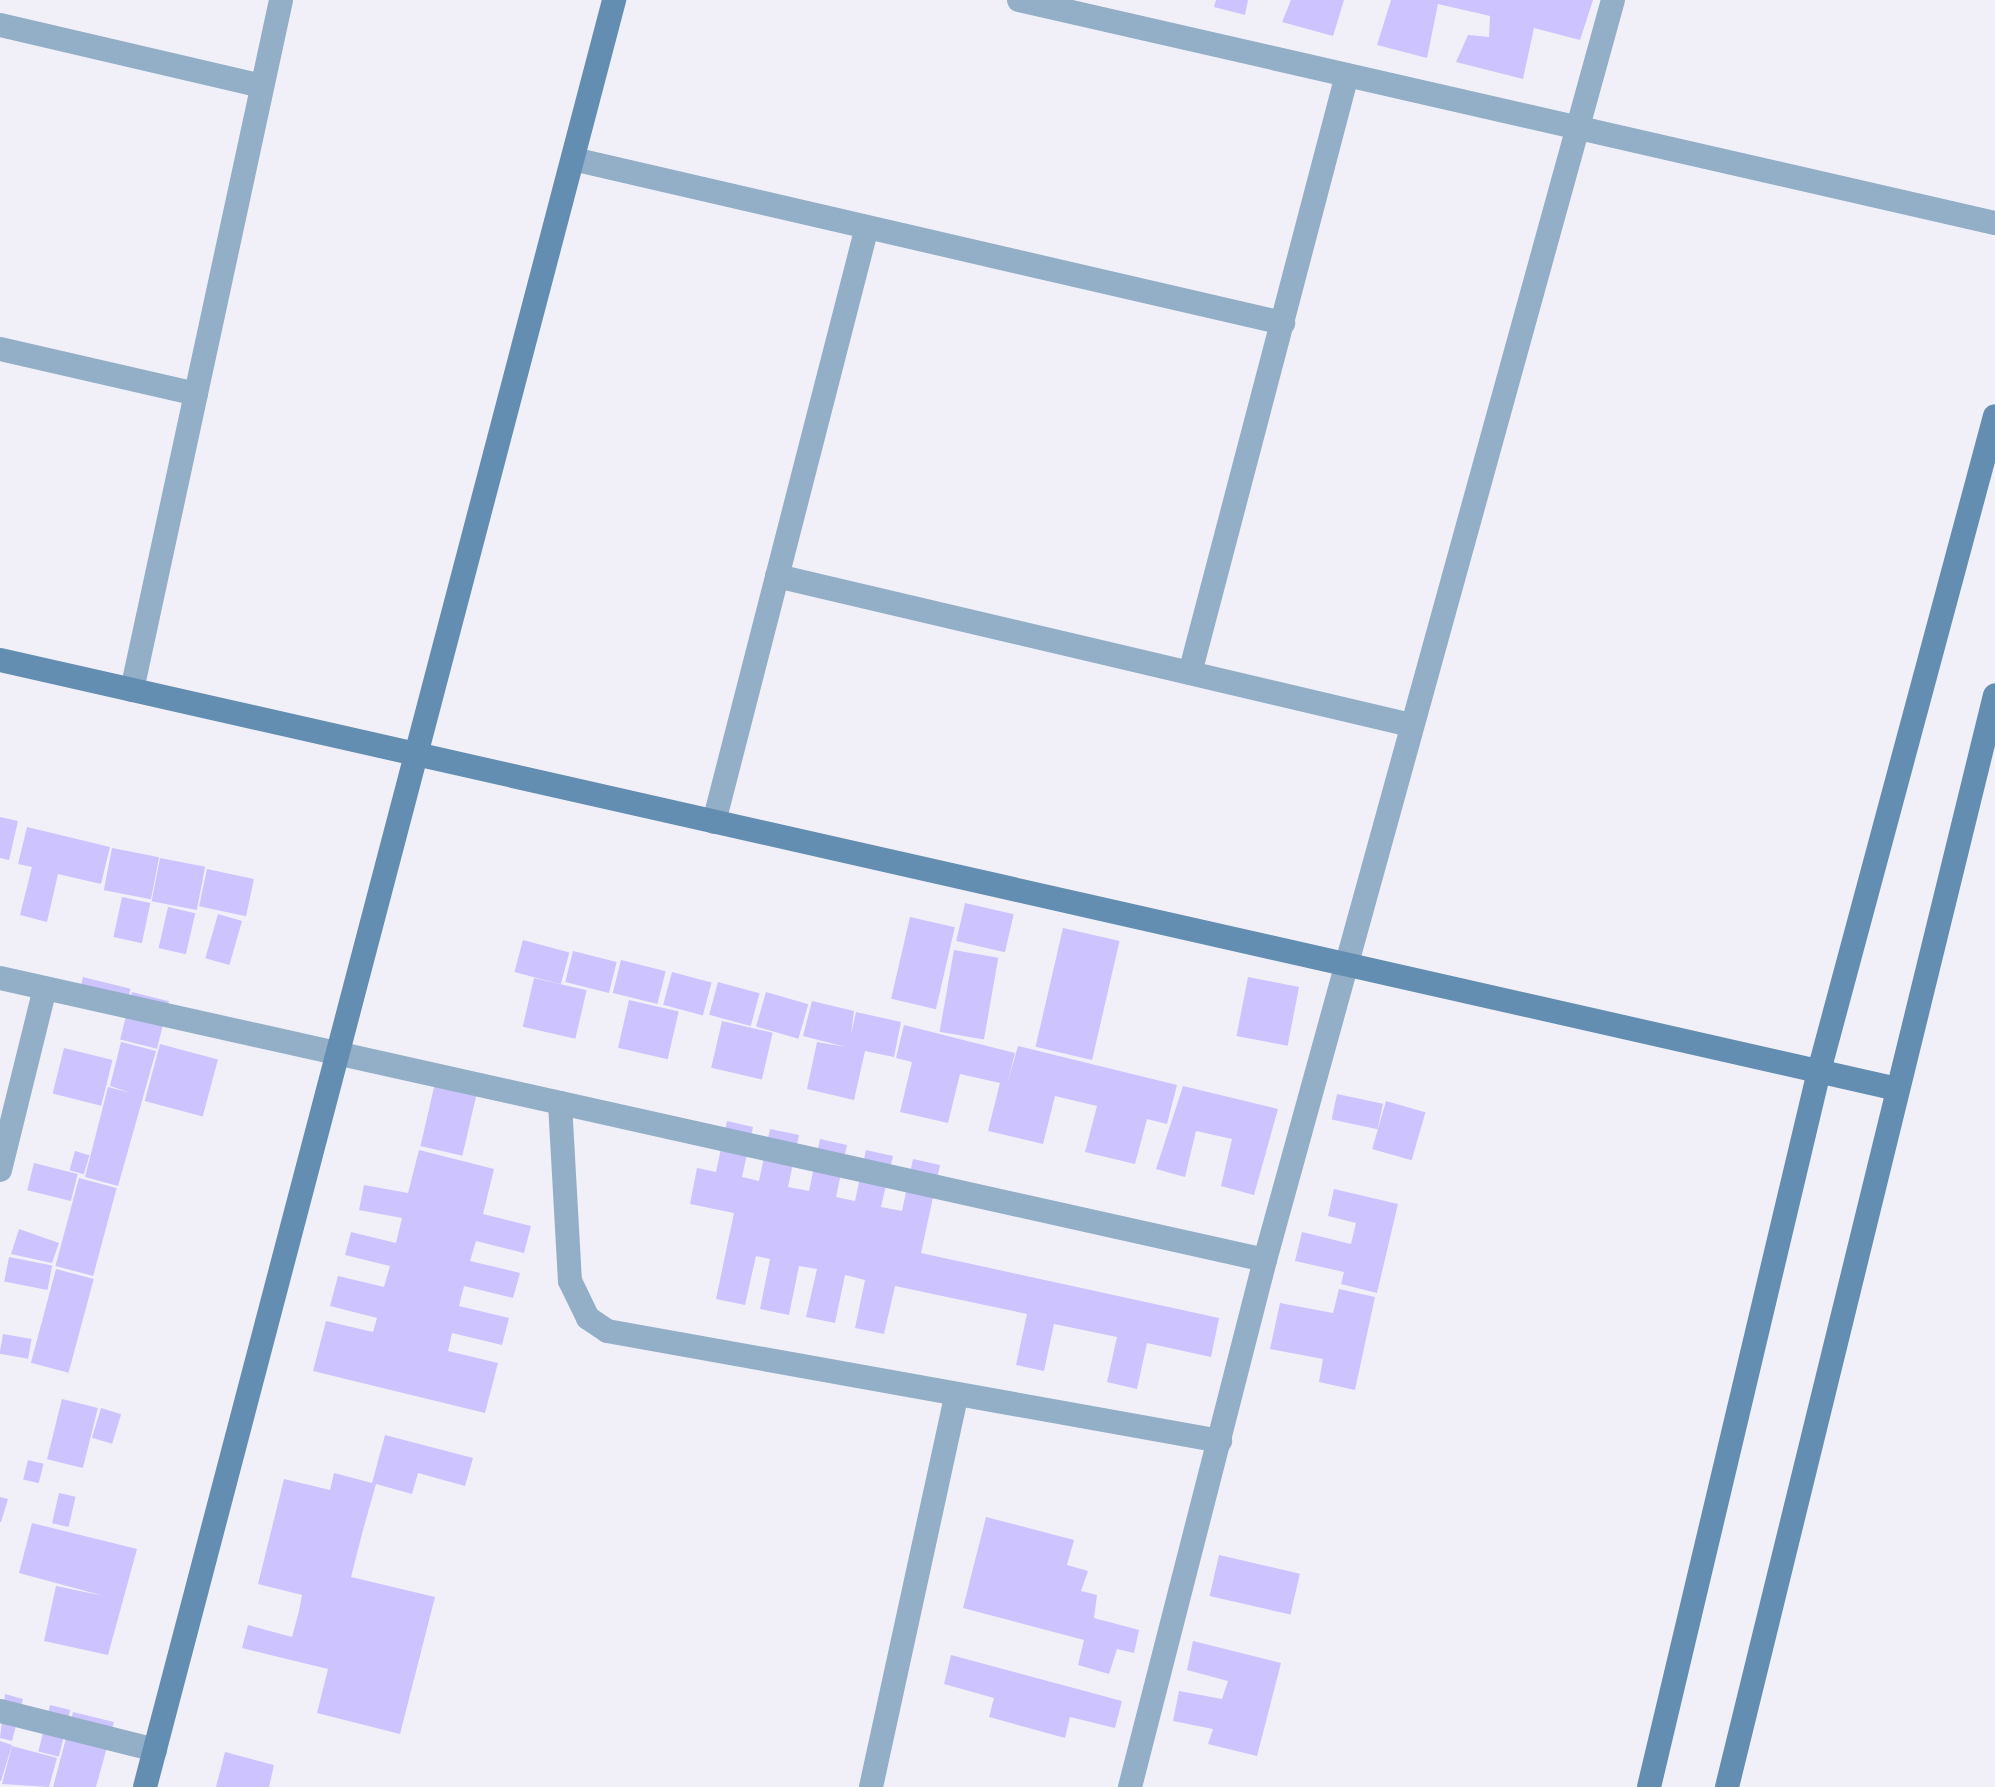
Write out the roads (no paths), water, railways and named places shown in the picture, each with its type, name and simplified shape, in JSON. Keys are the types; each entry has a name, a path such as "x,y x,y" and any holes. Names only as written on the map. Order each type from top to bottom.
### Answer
{"street":[{"path":"132,690 281,0"},
{"path":"145,1787 614,0"},
{"path":"1019,0 1995,223"},
{"path":"1130,1787 1265,1260 1575,127 1613,0"},
{"path":"0,25 262,86"},
{"path":"1190,673 1347,75"},
{"path":"573,159 1283,323"},
{"path":"714,822 867,227"},
{"path":"0,349 196,394"},
{"path":"1649,1787 1819,1071 1995,416"},
{"path":"777,576 1411,725"},
{"path":"0,660 1897,1089"},
{"path":"1727,1787 1995,695"},
{"path":"0,978 1265,1260"},
{"path":"0,1170 45,988"},
{"path":"560,1103 563,1243 588,1318 607,1331 956,1397 1220,1441"},
{"path":"871,1787 956,1397"},
{"path":"0,1711 155,1750"}]}
